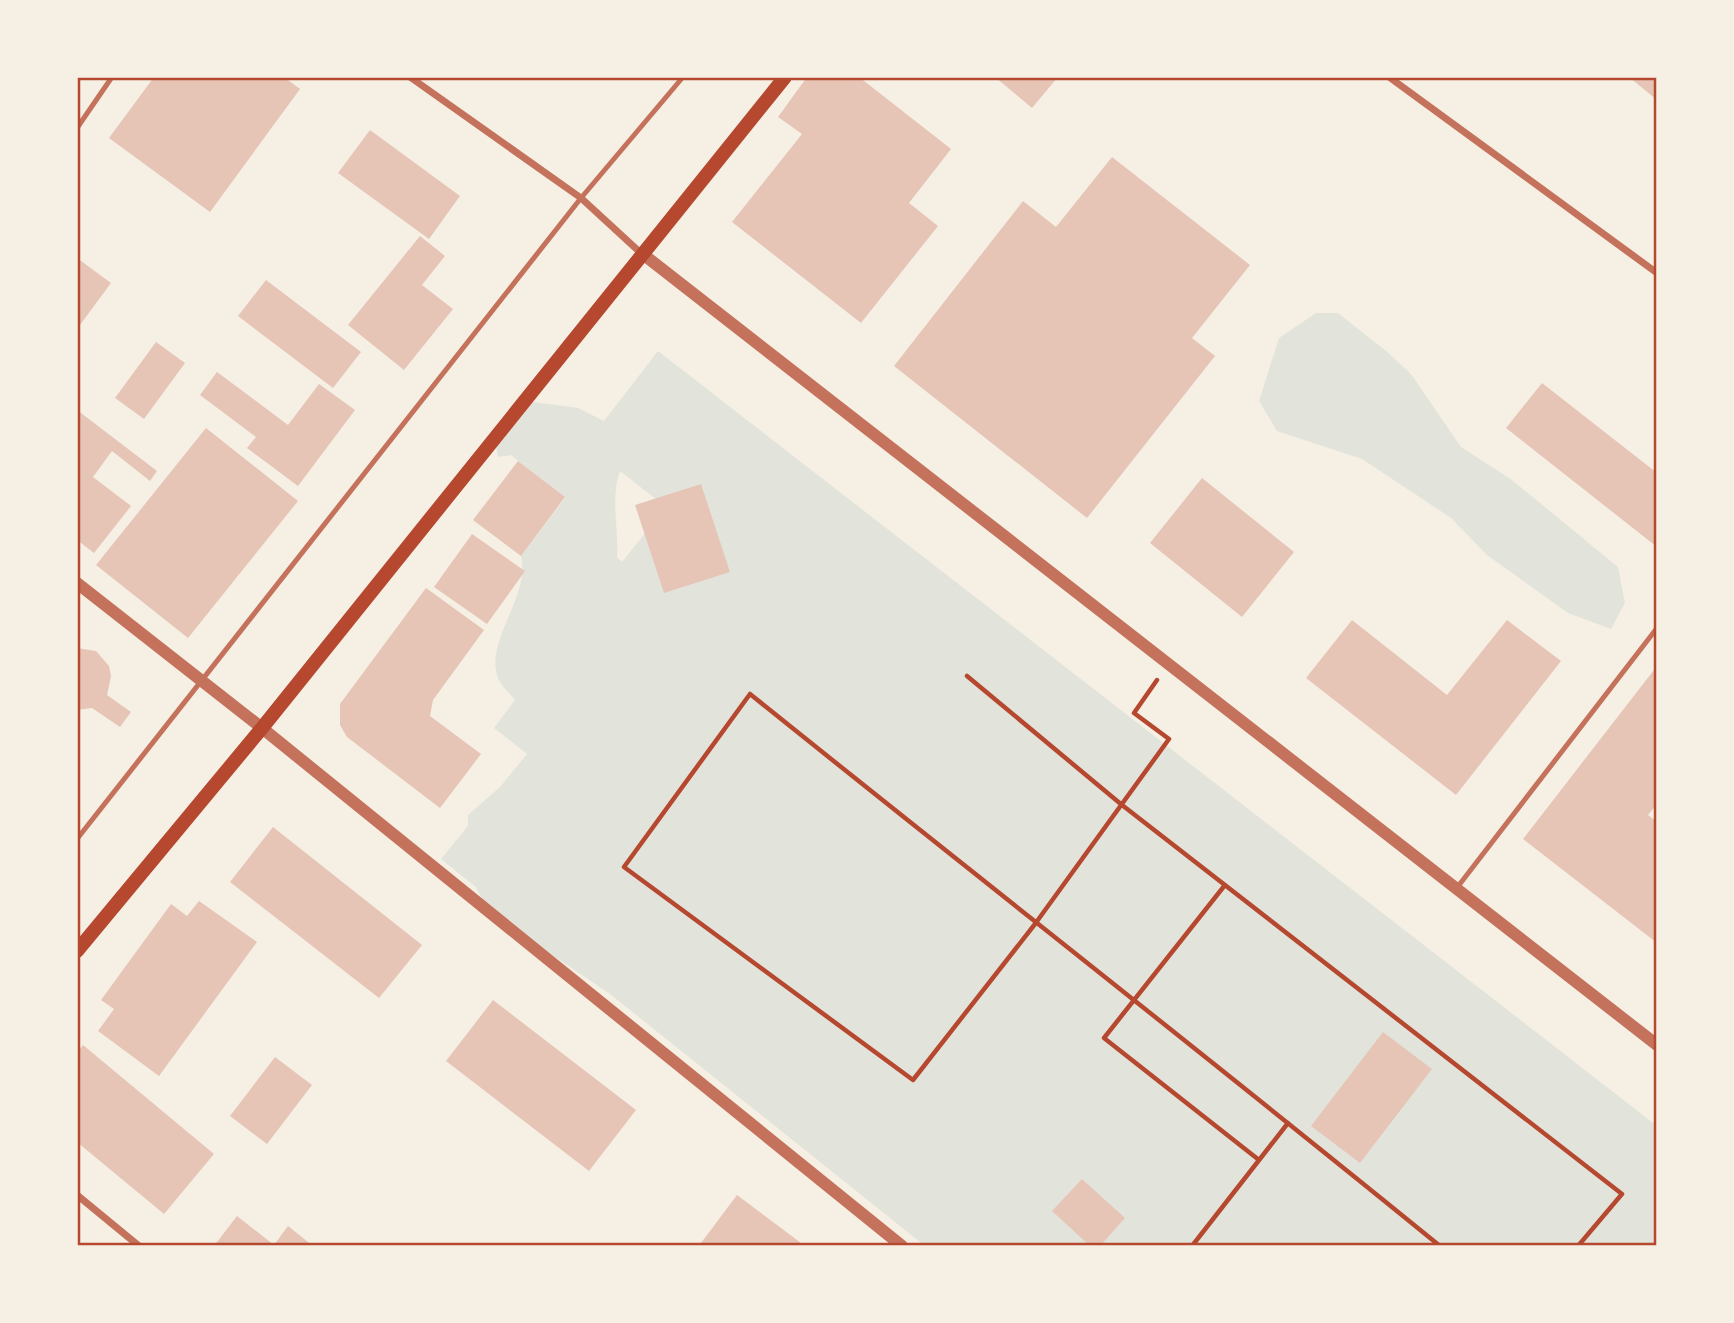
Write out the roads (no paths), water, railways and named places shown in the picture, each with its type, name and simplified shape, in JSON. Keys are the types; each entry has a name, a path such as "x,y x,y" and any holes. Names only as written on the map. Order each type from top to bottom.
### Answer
{"main road":[{"path":"77,951 262,728 785,77"}],"street":[{"path":"410,77 581,198 643,255 1657,1045"},
{"path":"1389,77 1657,273"},
{"path":"77,583 262,728 902,1246"},
{"path":"77,1195 139,1246"}],"lane":[{"path":"77,128 112,77"},
{"path":"77,839 581,198 683,77"},
{"path":"1457,888 1657,628"}]}
